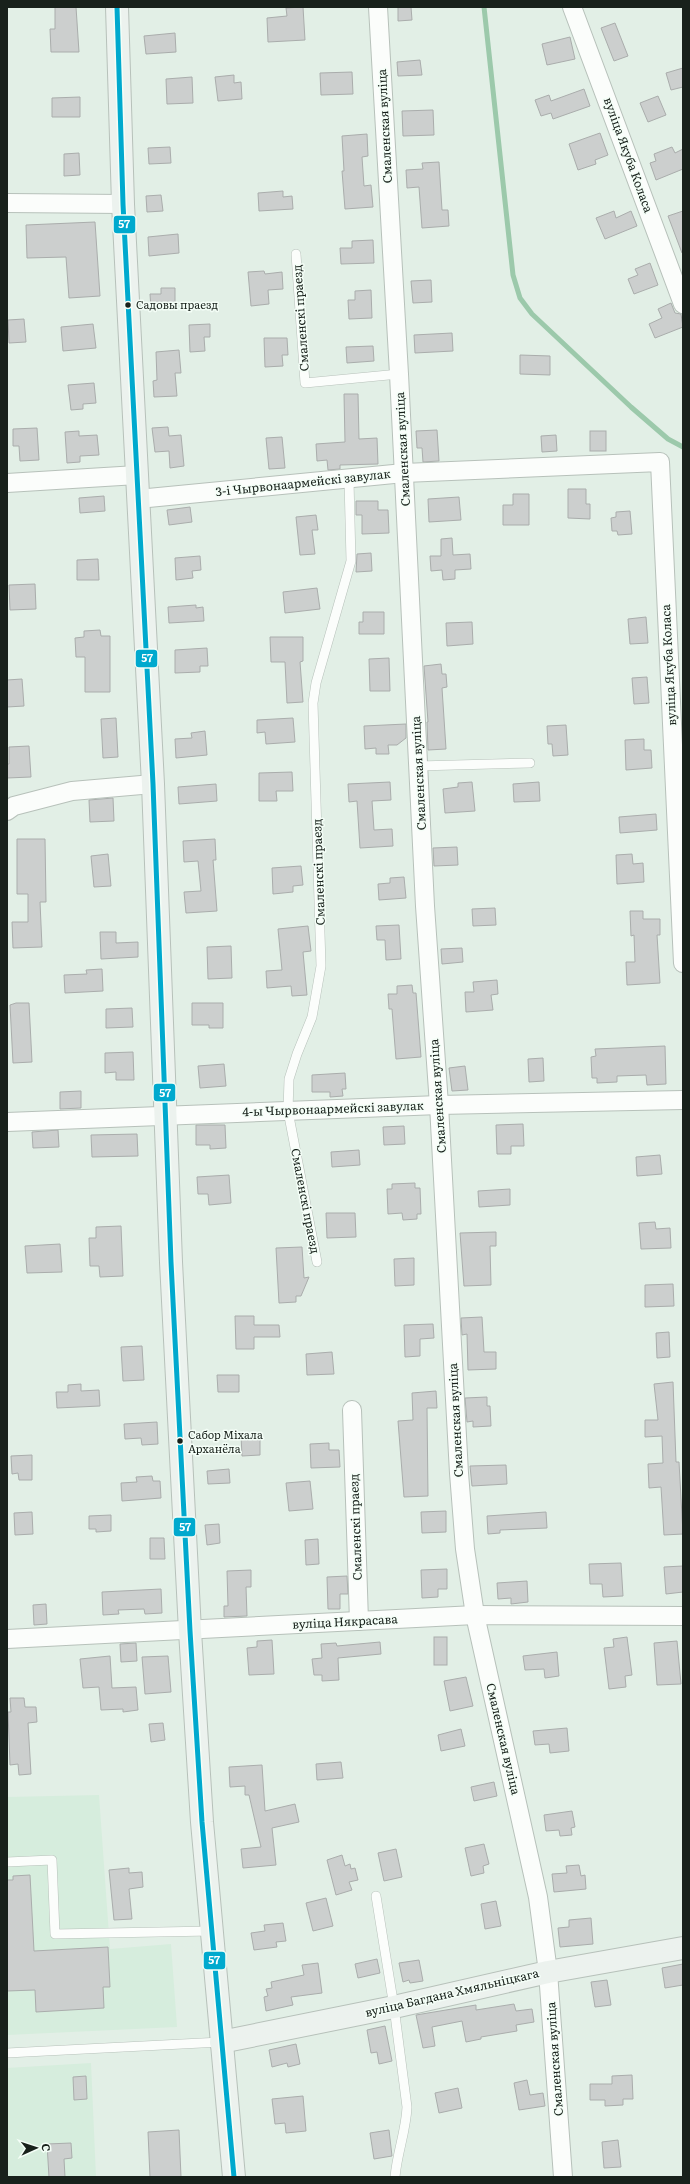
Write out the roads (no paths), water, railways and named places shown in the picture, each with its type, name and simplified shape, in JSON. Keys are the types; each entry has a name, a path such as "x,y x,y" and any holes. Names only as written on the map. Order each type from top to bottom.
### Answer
{"main road":[{"path":"121,7 123,204 153,784 165,1116 190,1631 211,1931 234,2177"},
{"name":"вуліца Багдана Хмяльніцкага","path":"221,2042 394,2007 548,1972 683,1948"}],"street":[{"name":"Смаленская вуліца","path":"378,7 400,374 425,906 439,1105 459,1473 465,1549 475,1615 538,1897 548,1972 563,2177"},
{"name":"вуліца Якуба Коласа","path":"572,7 683,304"},
{"path":"7,203 123,204"},
{"name":"вуліца Якуба Коласа","path":"660,462 683,963"},
{"name":"3-і Чырвонаармейскі завулак","path":"138,499 349,480 404,473 660,462"},
{"path":"7,483 137,475"},
{"path":"7,811 14,806 72,790 153,784"},
{"name":"4-ы Чырвонаармейскі завулак","path":"7,1122 439,1105 683,1100"},
{"name":"Смаленскі праезд","path":"352,1410 359,1621"},
{"name":"вуліца Някрасава","path":"7,1639 190,1631 475,1615 683,1616"}],"lane":[{"name":"Смаленскі праезд","path":"296,254 305,382 400,374"},
{"name":"Смаленскі праезд","path":"317,1262 288,1111 290,1079 297,1054 312,1017 320,983 322,943 313,703 316,683 352,561 349,480"},
{"path":"418,766 530,763"},
{"path":"7,1862 52,1860 55,1934 211,1931"},
{"path":"376,1896 394,2007 407,2107 406,2121 394,2177"},
{"path":"7,2053 221,2042"}],"waterway":[{"path":"484,7 513,275 520,298 532,314 631,407 668,439 683,447"}],"place":[{"name":"Садовы праезд","path":"128,305"},
{"name":"Сабор Міхала Арханёла","path":"180,1441"}]}
